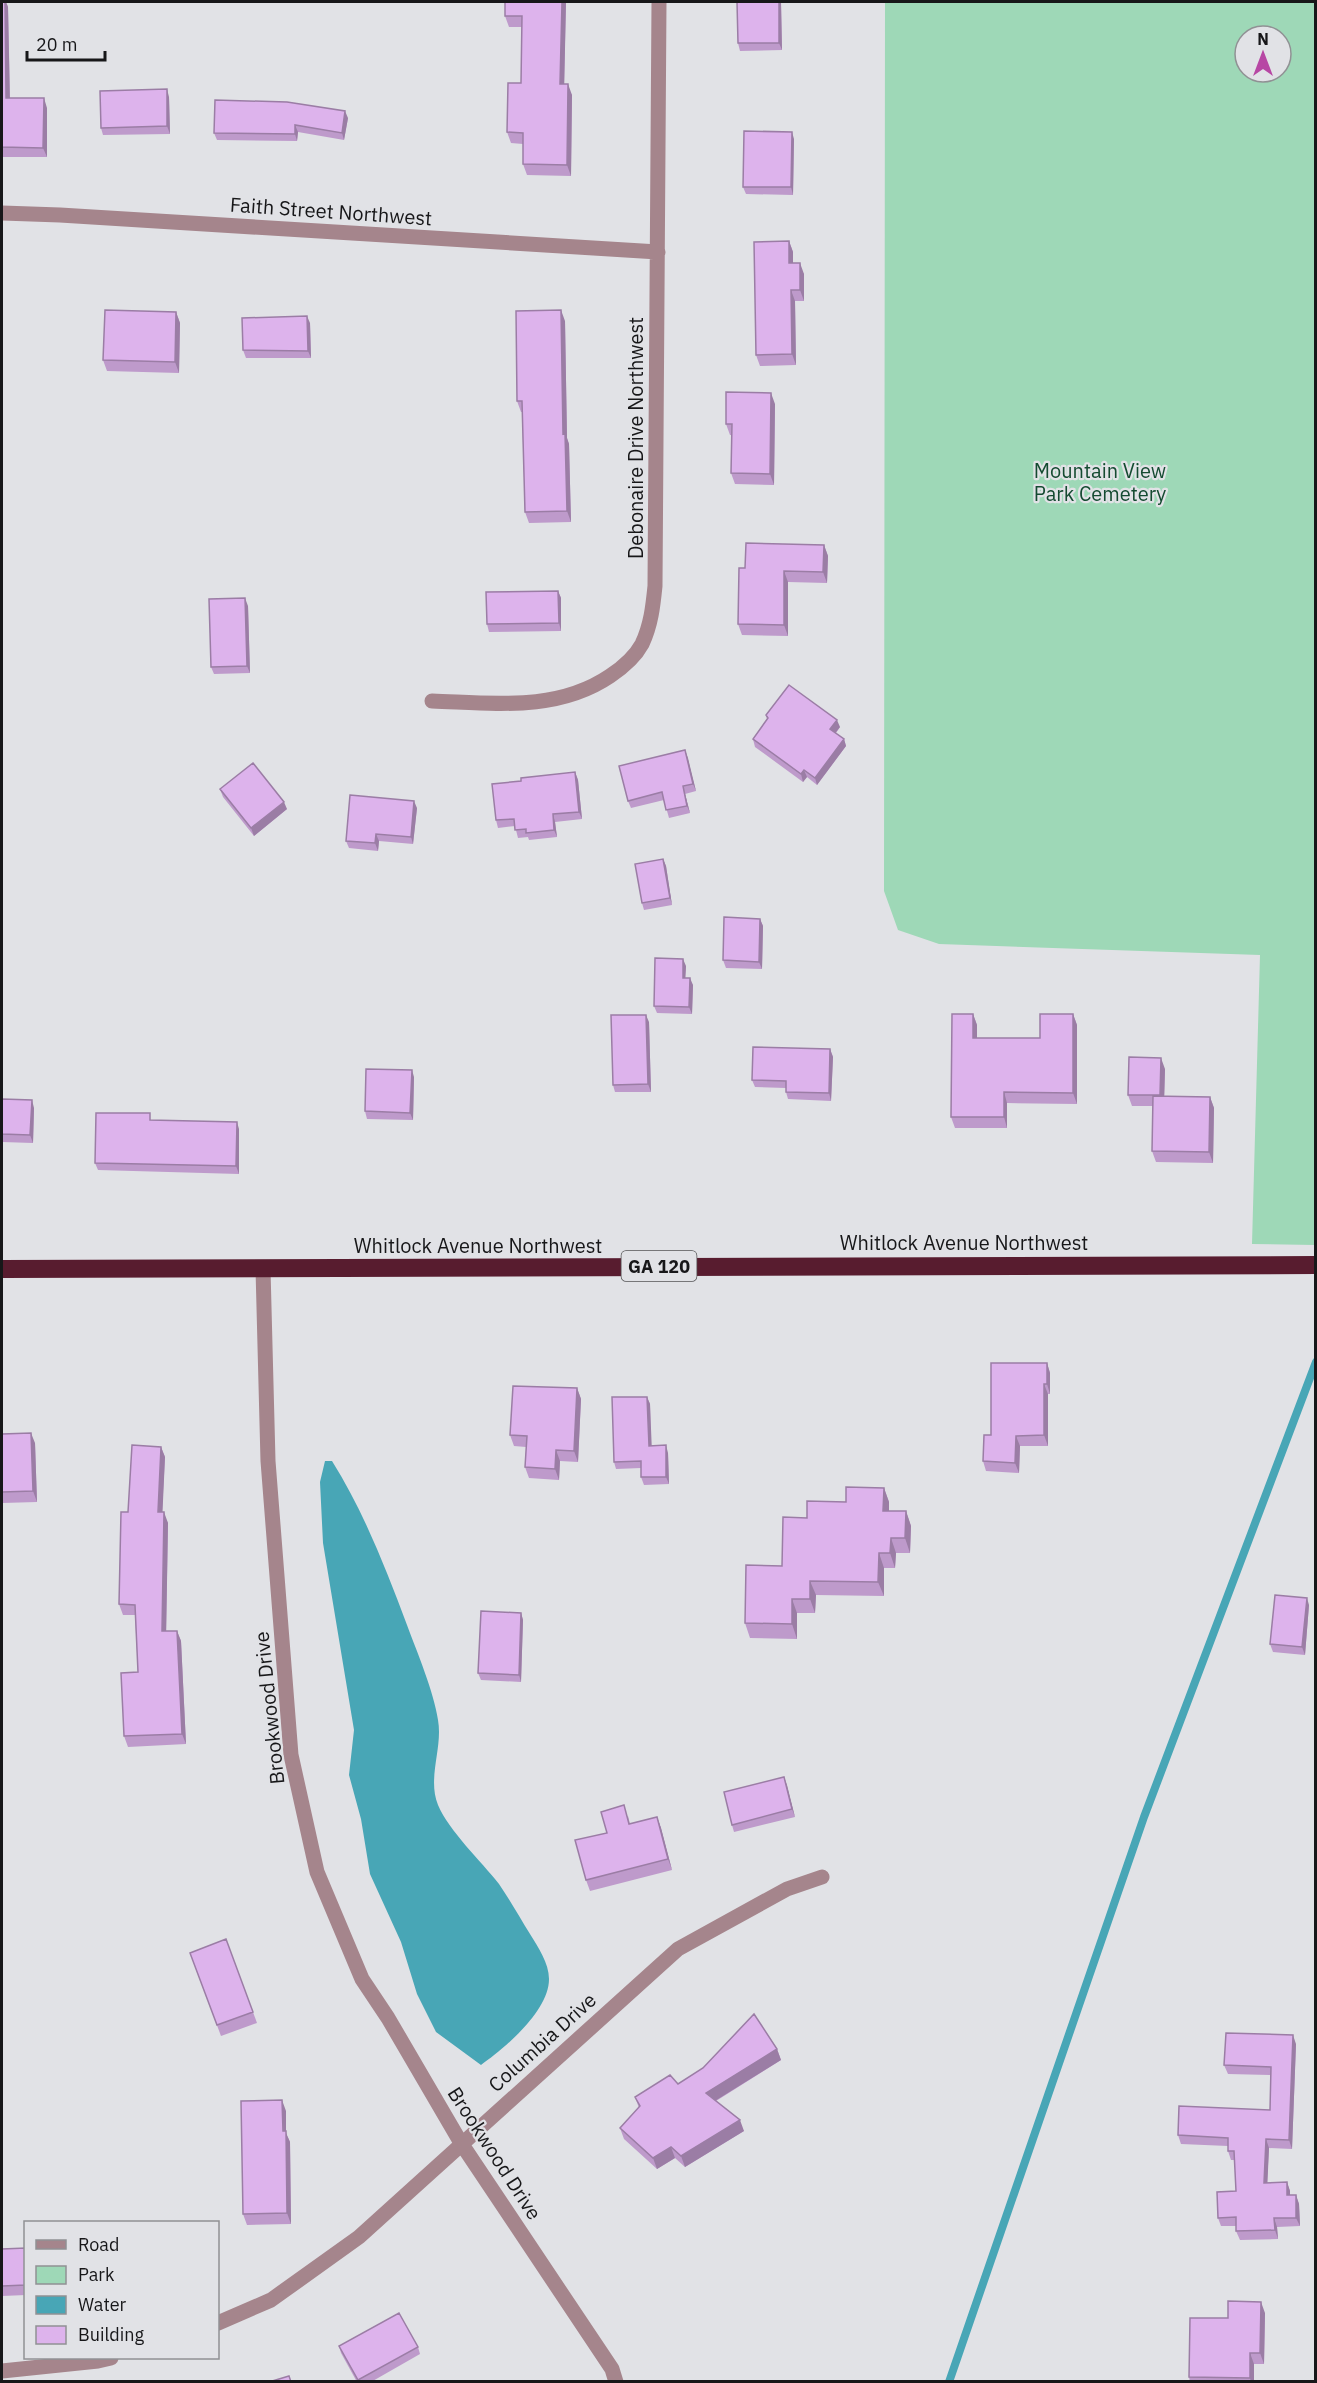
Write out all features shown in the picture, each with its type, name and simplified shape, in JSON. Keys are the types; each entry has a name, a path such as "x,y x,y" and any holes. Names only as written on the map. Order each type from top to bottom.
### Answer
{"highway":[{"name":"Whitlock Avenue Northwest","path":"2,1269 1316,1265"}],"street":[{"name":"Debonaire Drive Northwest","path":"432,700 528,704 563,698 595,687 622,668 641,645 652,617 655,586 659,2"},
{"name":"Faith Street Northwest","path":"2,213 658,252"},
{"name":"Brookwood Drive","path":"263,1269 268,1461 291,1755 317,1872 362,1979 388,2018 461,2143 612,2369 616,2382"},
{"name":"Columbia Drive","path":"219,2323 271,2300 359,2237 678,1949 787,1889 822,1878"},
{"path":"6,2374 104,2359"}],"green space":[{"name":"Mountain View Park Cemetery","path":"885,2 1315,2 1315,1245 1252,1244 1260,955 939,944 898,930 884,891"}],"water":[{"path":"325,1461 332,1461 344,1480 374,1541 429,1685 439,1731 434,1774 438,1805 457,1835 499,1884 540,1950 547,1967 549,1979 547,1991 534,2016 513,2039 481,2065 436,2032 417,1994 401,1942 370,1874 361,1819 349,1775 354,1730 323,1543 320,1482"}],"building":[{"path":"2,2 5,2 6,98 44,98 43,148 2,147"},
{"path":"505,2 562,2 560,84 568,84 567,165 523,164 523,133 507,132 508,83 521,83 522,16 505,16"},
{"path":"737,2 779,2 779,43 738,43"},
{"path":"167,89 167,126 101,128 100,91"},
{"path":"215,100 287,102 345,111 342,133 295,125 295,134 214,133"},
{"path":"744,131 792,132 791,187 743,187"},
{"path":"789,241 789,263 800,263 800,290 791,290 792,354 756,355 754,242"},
{"path":"105,310 176,312 175,362 103,360"},
{"path":"561,310 567,511 525,512 522,401 517,401 516,311"},
{"path":"307,316 308,351 243,350 242,318"},
{"path":"726,392 771,393 770,474 731,473 732,424 726,424"},
{"path":"746,543 824,545 823,572 784,571 784,625 738,624 739,568 745,568"},
{"path":"558,591 559,623 487,624 486,592"},
{"path":"245,598 247,666 211,667 209,599"},
{"path":"789,685 837,720 830,729 844,739 815,778 804,770 801,774 753,739 768,718 766,715"},
{"path":"685,750 693,784 683,786 687,806 666,810 662,792 628,801 619,766"},
{"path":"253,763 284,802 251,828 220,789"},
{"path":"575,772 579,812 553,814 554,830 526,833 526,829 515,830 514,819 496,820 492,784"},
{"path":"350,795 414,801 411,837 376,834 375,843 346,841"},
{"path":"663,859 670,898 642,903 635,864"},
{"path":"724,917 760,919 759,962 723,960"},
{"path":"655,958 683,959 683,978 690,978 689,1007 654,1006"},
{"path":"952,1014 973,1014 973,1038 1040,1038 1040,1014 1073,1014 1073,1093 1004,1092 1004,1117 951,1117"},
{"path":"611,1015 646,1015 648,1084 613,1085"},
{"path":"753,1047 830,1049 829,1093 786,1092 786,1081 752,1080"},
{"path":"1129,1057 1161,1058 1160,1095 1128,1095"},
{"path":"366,1069 412,1070 410,1113 365,1111"},
{"path":"1153,1096 1210,1097 1209,1152 1152,1151"},
{"path":"2,1099 32,1100 30,1135 2,1134"},
{"path":"96,1113 150,1113 150,1120 237,1122 236,1166 95,1163"},
{"path":"991,1363 1047,1363 1047,1384 1044,1384 1044,1435 1016,1436 1015,1463 983,1461 984,1435 991,1435"},
{"path":"513,1386 577,1388 574,1451 556,1450 555,1469 525,1467 527,1436 510,1435"},
{"path":"612,1397 647,1397 649,1446 666,1445 666,1477 641,1477 641,1461 614,1462"},
{"path":"31,1433 33,1491 2,1492 2,1434"},
{"path":"132,1445 161,1447 158,1512 164,1512 162,1631 177,1631 182,1734 124,1736 121,1673 138,1672 135,1605 119,1604 121,1512 128,1512"},
{"path":"846,1487 884,1488 883,1511 906,1511 905,1538 891,1538 890,1553 879,1553 878,1582 810,1581 810,1599 792,1599 792,1624 745,1623 746,1565 782,1566 783,1517 807,1518 807,1501 846,1502"},
{"path":"1275,1595 1307,1598 1302,1647 1270,1644"},
{"path":"481,1611 521,1613 519,1675 478,1673"},
{"path":"784,1777 792,1809 732,1825 724,1792"},
{"path":"624,1805 629,1824 657,1817 668,1859 586,1880 575,1840 607,1833 601,1812"},
{"path":"226,1939 253,2012 217,2025 190,1953"},
{"path":"754,2014 777,2049 706,2093 740,2120 681,2156 671,2147 653,2158 620,2128 640,2106 635,2097 670,2075 678,2084 703,2068"},
{"path":"1226,2033 1293,2035 1289,2140 1266,2139 1264,2183 1287,2182 1287,2195 1296,2195 1296,2218 1274,2218 1275,2230 1236,2231 1236,2217 1218,2218 1217,2192 1236,2191 1234,2151 1228,2151 1228,2138 1178,2135 1179,2106 1270,2110 1271,2067 1224,2065"},
{"path":"282,2100 283,2131 286,2131 287,2213 243,2214 241,2101"},
{"path":"24,2248 24,2285 2,2286 2,2249"},
{"path":"1228,2301 1261,2302 1260,2353 1250,2353 1250,2378 1189,2377 1190,2318 1228,2318"},
{"path":"399,2313 418,2347 358,2380 339,2346"},
{"path":"289,2376 291,2382 269,2382"}],"waterway":[{"path":"949,2382 1144,1817 1316,1362"}]}
